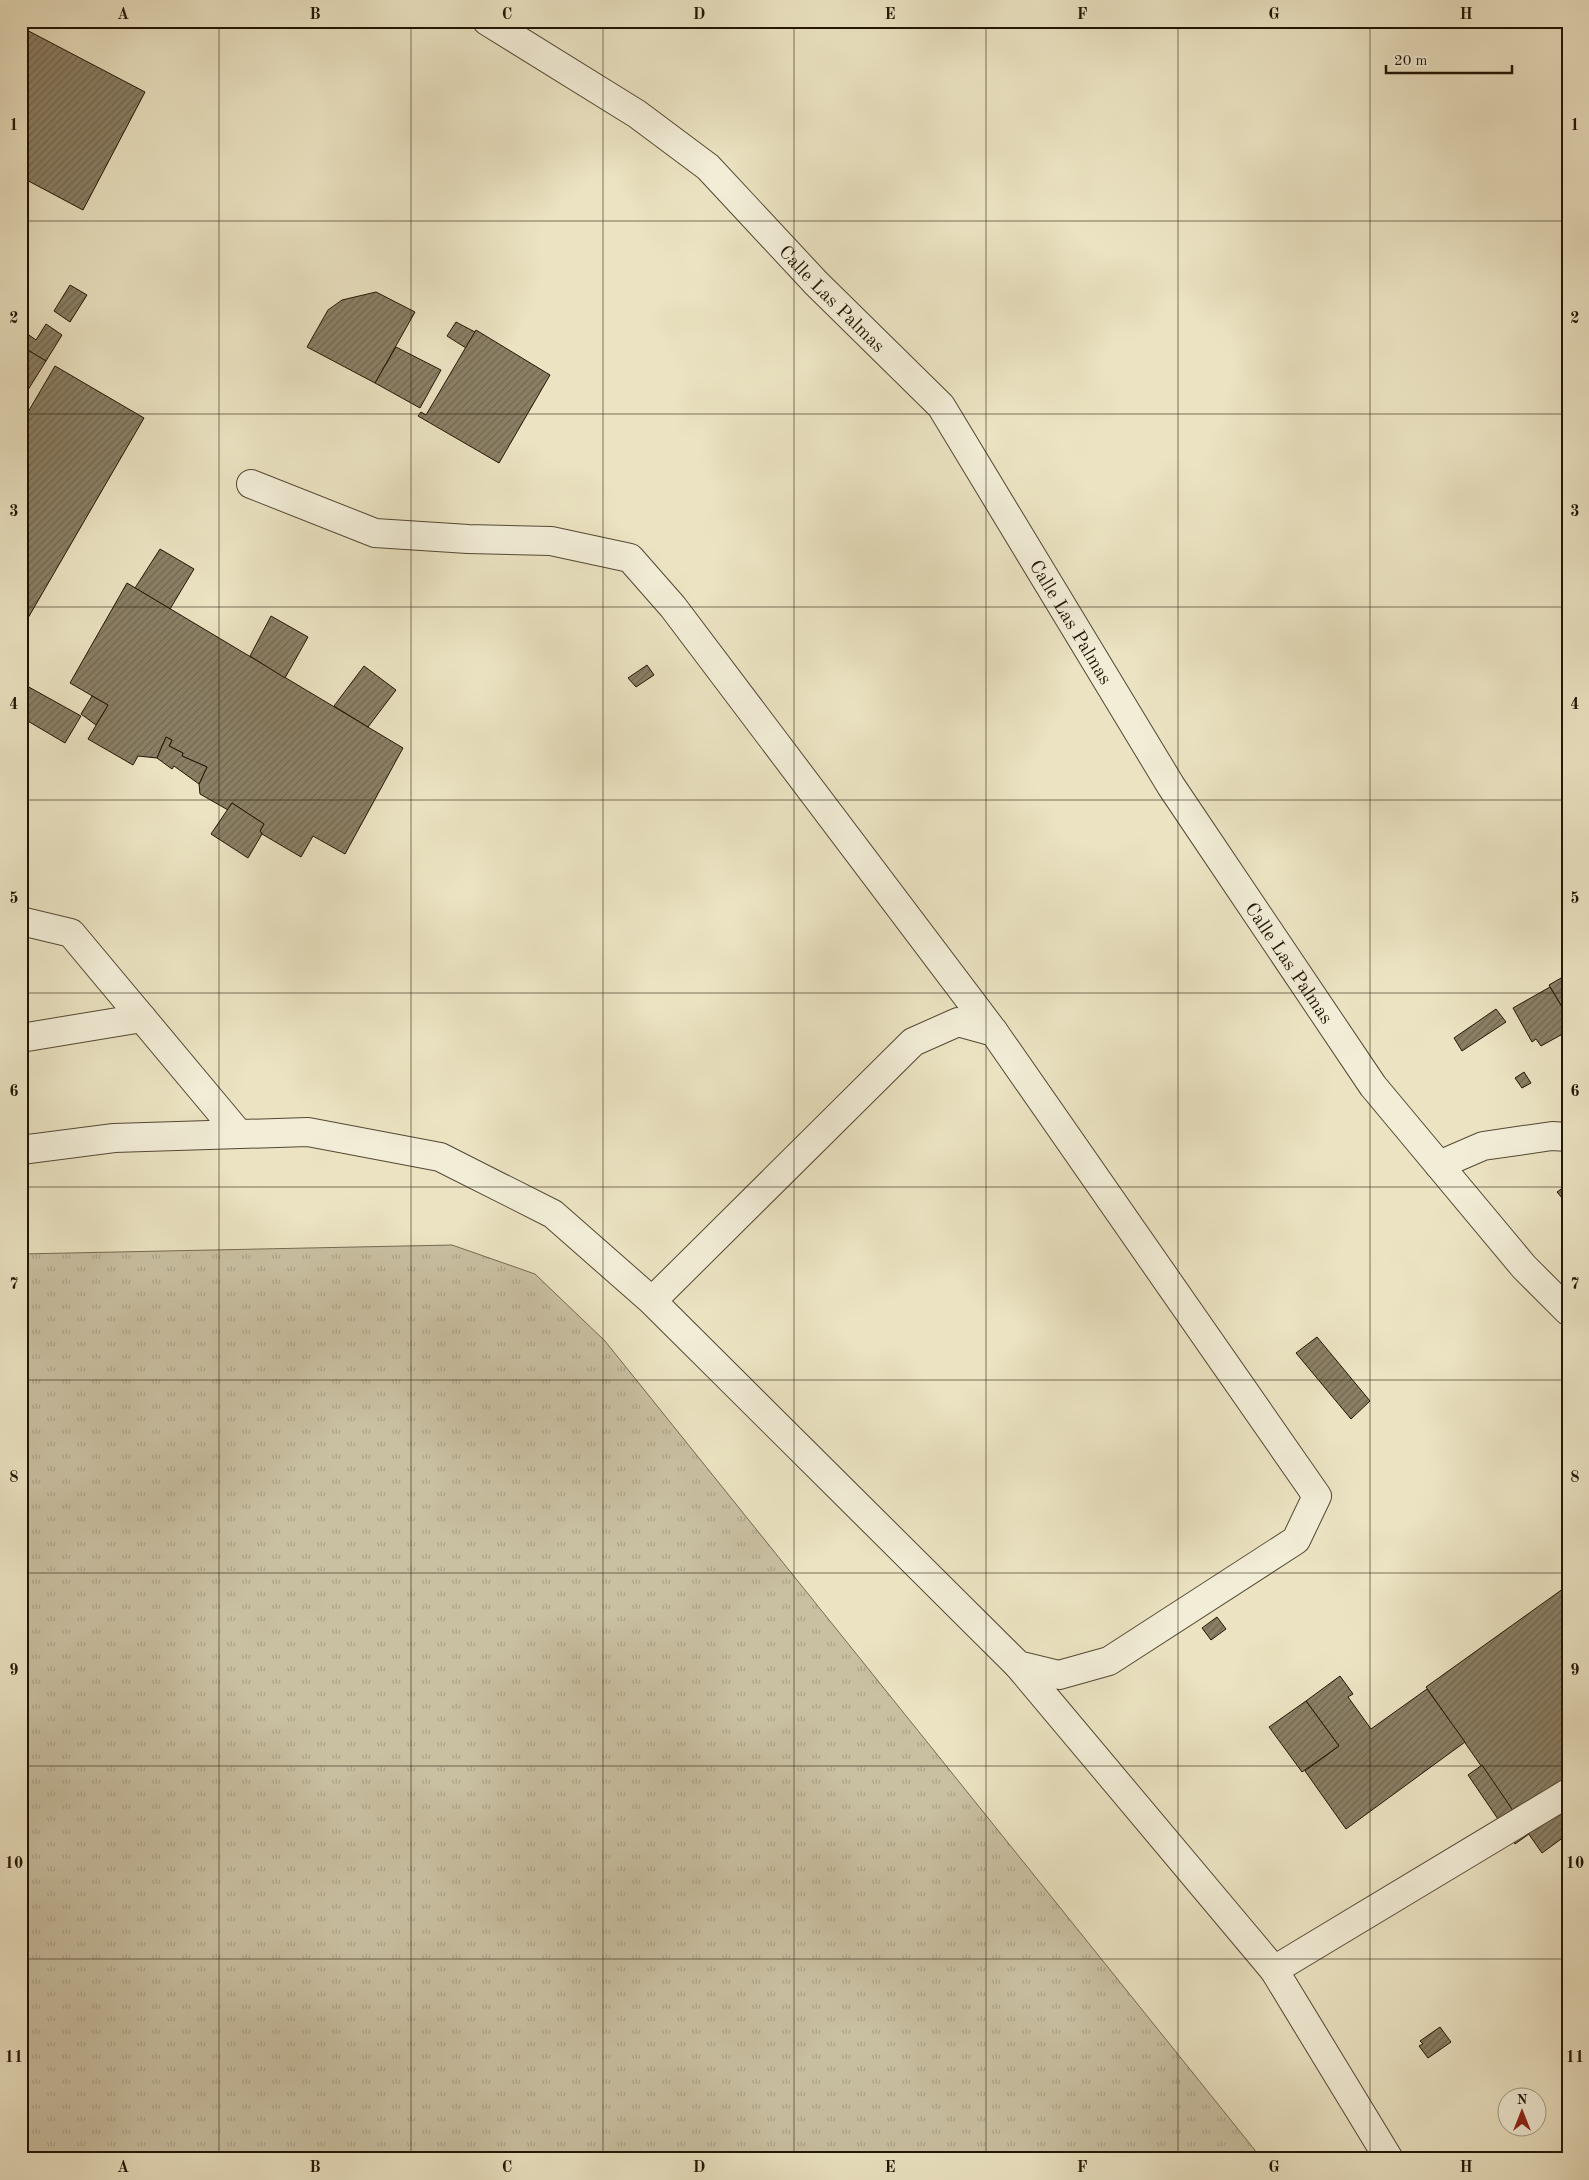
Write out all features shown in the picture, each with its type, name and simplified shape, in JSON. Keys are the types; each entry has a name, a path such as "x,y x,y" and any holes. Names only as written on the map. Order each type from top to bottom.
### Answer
{"street":[{"name":"Calle Las Palmas","path":"487,21 637,114 708,167 816,283 941,406 1171,786 1372,1086 1524,1267 1568,1311"},
{"path":"251,484 375,533 468,539 551,541 630,558 672,607 994,1032 1317,1496 1296,1540 1109,1661 1059,1675 1018,1665"},
{"path":"21,920 71,933 239,1134"},
{"path":"21,1038 142,1018"},
{"path":"652,1301 913,1042 958,1022 994,1032"},
{"path":"21,1150 114,1138 308,1132 440,1157 553,1214 652,1301 1018,1665 1274,1970 1389,2159"},
{"path":"1439,1165 1483,1146 1552,1136 1568,1137"},
{"path":"1274,1970 1568,1793"}],"green space":[{"path":"452,1245 535,1274 605,1341 1262,2159 21,2159 21,1254"}],"building":[{"path":"21,27 145,92 83,210 21,177"},
{"path":"70,285 87,295 70,322 54,311"},
{"path":"376,292 415,312 375,383 307,347 328,310 342,300"},
{"path":"456,322 475,332 466,348 447,336"},
{"path":"46,324 62,335 46,361 21,346 21,340 26,333 36,340"},
{"path":"476,330 550,375 499,463 418,416 421,412 426,415"},
{"path":"21,346 46,361 21,401"},
{"path":"396,347 441,370 420,408 375,383"},
{"path":"55,366 144,418 21,630 21,424"},
{"path":"160,549 194,569 170,609 135,588"},
{"path":"127,583 403,748 345,854 313,836 301,857 262,834 260,831 264,824 232,803 228,810 200,794 199,784 207,767 182,756 183,753 169,746 172,740 166,737 157,758 138,756 133,765 88,739 108,705 70,683"},
{"path":"271,616 308,637 285,678 250,656"},
{"path":"647,665 654,675 636,687 628,678"},
{"path":"364,666 396,690 368,727 334,706"},
{"path":"21,679 29,683 27,686 81,716 65,743 21,717"},
{"path":"92,696 108,705 96,725 81,714"},
{"path":"166,737 172,740 169,746 183,753 182,756 207,767 199,784 174,766 172,769 157,758"},
{"path":"232,803 264,824 260,831 262,834 248,858 211,834"},
{"path":"1568,974 1568,1017 1549,985"},
{"path":"1550,987 1568,1017 1568,1031 1541,1046 1536,1039 1532,1042 1513,1008"},
{"path":"1496,1009 1506,1022 1462,1051 1454,1038"},
{"path":"1524,1072 1531,1083 1522,1088 1515,1078"},
{"path":"1568,1184 1568,1205 1557,1192"},
{"path":"1317,1337 1370,1401 1351,1419 1296,1353"},
{"path":"1567,1586 1568,1834 1542,1853 1426,1687"},
{"path":"1217,1617 1226,1629 1211,1640 1202,1628"},
{"path":"1340,1676 1353,1694 1348,1697 1371,1729 1427,1689 1465,1742 1346,1829 1305,1771 1339,1746 1306,1701"},
{"path":"1306,1701 1339,1746 1302,1772 1269,1727"},
{"path":"1482,1765 1529,1834 1515,1844 1468,1775"},
{"path":"1440,2027 1451,2042 1428,2058 1419,2046 1423,2044 1420,2041"}]}
